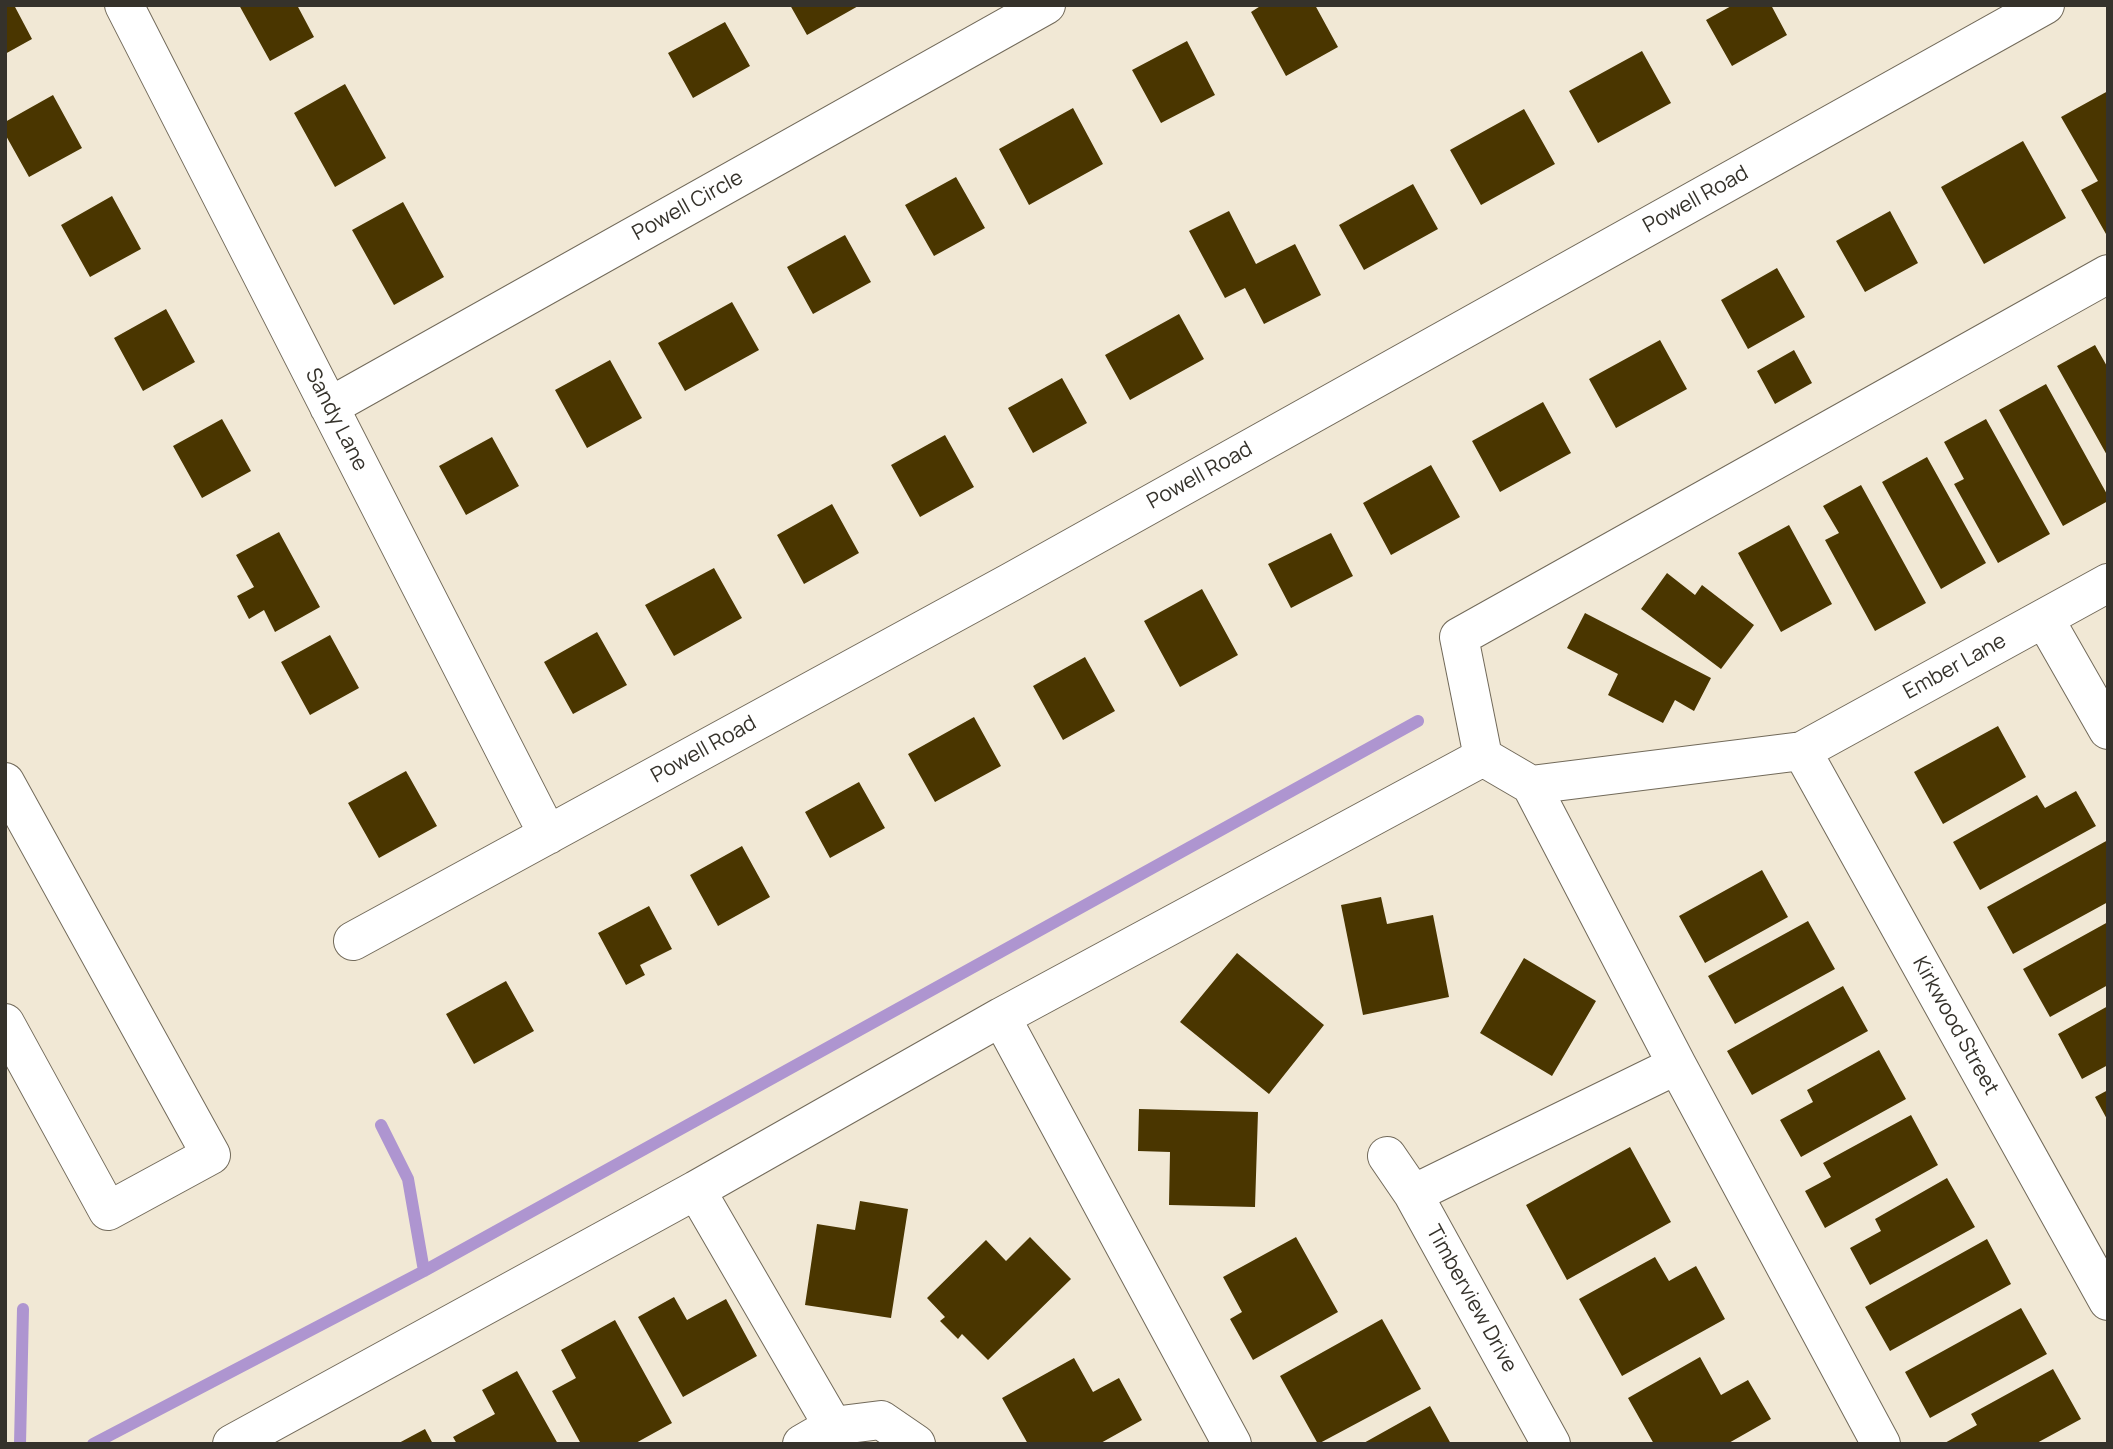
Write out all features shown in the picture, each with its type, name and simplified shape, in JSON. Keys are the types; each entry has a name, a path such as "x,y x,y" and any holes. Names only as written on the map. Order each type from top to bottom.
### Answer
{"street":[{"name":"Sandy Lane","path":"124,5 548,835"},
{"name":"Powell Circle","path":"329,407 1046,5"},
{"name":"Powell Road","path":"352,941 1011,582 2045,5"},
{"path":"1881,1444 1677,1065 1531,785 1483,757 1459,637 2108,274"},
{"name":"Ember Lane","path":"1802,751 2108,583"},
{"path":"2045,618 2108,730"},
{"path":"1531,785 1802,751"},
{"name":"Kirkwood Street","path":"1802,751 2108,1301"},
{"path":"232,1444 696,1190 1001,1017 1483,757"},
{"path":"5,782 211,1155 108,1211 5,1023"},
{"path":"1001,1017 1232,1444"},
{"path":"1413,1194 1677,1065"},
{"name":"Timberview Drive","path":"1387,1156 1413,1194 1551,1444"},
{"path":"696,1190 818,1435 881,1420 916,1444"}],"building":[{"path":"5,5 14,5 32,39 5,54"},
{"path":"239,5 297,5 314,37 270,61"},
{"path":"790,5 860,5 807,35"},
{"path":"1262,5 1315,5 1338,47 1286,76 1251,12"},
{"path":"1733,5 1771,5 1787,35 1732,66 1706,20"},
{"path":"725,22 750,66 693,98 668,53"},
{"path":"1187,41 1215,95 1161,123 1132,70"},
{"path":"1642,51 1671,103 1598,143 1569,91"},
{"path":"345,84 386,158 335,187 294,113"},
{"path":"2108,91 2106,234 2081,190 2098,181 2061,117"},
{"path":"53,95 82,148 29,177 5,134 5,122"},
{"path":"1073,108 1103,164 1029,205 999,149"},
{"path":"1524,109 1555,164 1481,205 1450,150"},
{"path":"2023,141 2066,218 1984,264 1941,187"},
{"path":"956,177 985,228 934,256 905,205"},
{"path":"1413,184 1438,229 1364,270 1339,225"},
{"path":"112,196 141,249 90,277 61,225"},
{"path":"403,202 444,277 394,305 352,230"},
{"path":"1229,211 1256,264 1295,244 1321,295 1264,324 1245,288 1225,298 1189,231"},
{"path":"1890,211 1918,263 1865,292 1836,241"},
{"path":"845,235 871,282 813,314 787,267"},
{"path":"1777,268 1805,317 1748,349 1721,300"},
{"path":"732,302 759,350 685,391 658,343"},
{"path":"166,309 195,362 143,391 114,338"},
{"path":"1179,314 1204,359 1130,400 1105,355"},
{"path":"1660,340 1687,389 1616,428 1589,379"},
{"path":"2095,345 2108,368 2108,457 2057,366"},
{"path":"1794,350 1812,383 1775,404 1757,371"},
{"path":"610,360 642,418 587,448 555,390"},
{"path":"1062,378 1087,423 1033,453 1008,408"},
{"path":"2046,384 2108,496 2108,501 2063,526 1999,410"},
{"path":"1543,402 1571,453 1500,492 1472,441"},
{"path":"222,419 251,471 202,498 173,446"},
{"path":"1986,419 2050,534 1998,563 1954,484 1964,479 1944,442"},
{"path":"945,435 974,487 920,517 891,465"},
{"path":"492,437 519,486 466,515 439,466"},
{"path":"1927,457 1986,563 1941,589 1882,482"},
{"path":"1431,465 1460,517 1391,555 1363,503"},
{"path":"1861,485 1926,603 1875,631 1825,540 1839,533 1823,506"},
{"path":"832,504 859,553 804,584 777,535"},
{"path":"1789,525 1832,604 1781,632 1738,553"},
{"path":"279,532 320,607 275,632 264,610 249,619 237,596 254,587 236,555"},
{"path":"1331,533 1353,576 1291,608 1268,564"},
{"path":"714,568 742,618 674,656 645,605"},
{"path":"1667,573 1695,595 1702,585 1754,625 1721,669 1641,609"},
{"path":"1202,589 1238,655 1180,687 1144,621"},
{"path":"1585,613 1711,678 1694,711 1675,700 1663,723 1608,695 1618,674 1567,648"},
{"path":"597,632 627,685 573,714 544,662"},
{"path":"330,635 359,688 310,715 281,662"},
{"path":"1085,657 1115,711 1063,740 1033,686"},
{"path":"974,717 1001,766 935,802 908,754"},
{"path":"1998,726 2026,777 1943,824 1914,772"},
{"path":"406,771 437,826 379,858 348,803"},
{"path":"859,782 885,828 830,858 805,812"},
{"path":"2076,791 2096,826 1980,890 1953,842 2037,795 2045,808"},
{"path":"2108,840 2108,902 2013,954 1987,907"},
{"path":"742,846 770,897 718,926 690,875"},
{"path":"1762,870 1788,917 1705,963 1679,916"},
{"path":"1381,897 1387,924 1433,915 1449,997 1363,1015 1341,905"},
{"path":"649,906 672,949 640,965 645,975 626,985 598,933"},
{"path":"1808,921 1835,969 1735,1024 1708,976"},
{"path":"2108,922 2108,985 2050,1017 2023,969"},
{"path":"1237,953 1324,1025 1269,1094 1180,1022"},
{"path":"1524,958 1596,1001 1552,1076 1480,1033"},
{"path":"506,981 534,1031 474,1064 446,1014"},
{"path":"1843,986 1868,1031 1752,1095 1727,1051"},
{"path":"2108,1006 2108,1065 2082,1079 2058,1034"},
{"path":"1879,1050 1906,1099 1801,1157 1780,1120 1813,1102 1807,1090"},
{"path":"2108,1090 2108,1121 2095,1097"},
{"path":"1139,1109 1258,1112 1255,1207 1169,1205 1170,1152 1138,1151"},
{"path":"1911,1115 1938,1165 1825,1228 1805,1191 1831,1177 1823,1163"},
{"path":"1630,1147 1671,1222 1567,1280 1526,1205"},
{"path":"1947,1178 1975,1227 1870,1285 1850,1248 1881,1231 1875,1219"},
{"path":"860,1201 908,1209 891,1318 805,1305 817,1224 855,1230"},
{"path":"1030,1237 1071,1279 988,1360 962,1334 958,1339 940,1321 945,1317 927,1298 986,1240 1006,1261"},
{"path":"1296,1237 1338,1312 1253,1360 1230,1319 1242,1312 1223,1277"},
{"path":"1987,1239 2011,1284 1890,1351 1865,1307"},
{"path":"1655,1257 1669,1281 1696,1266 1725,1319 1622,1376 1579,1299"},
{"path":"674,1297 687,1320 726,1299 757,1356 683,1397 638,1317"},
{"path":"2021,1308 2047,1354 1930,1418 1905,1372"},
{"path":"1382,1319 1421,1389 1318,1444 1280,1376"},
{"path":"615,1320 672,1423 634,1444 581,1444 552,1391 576,1378 561,1350"},
{"path":"1700,1357 1721,1395 1748,1380 1771,1419 1727,1444 1654,1444 1628,1398"},
{"path":"1074,1358 1093,1392 1119,1378 1142,1420 1099,1444 1028,1444 1002,1398"},
{"path":"2053,1369 2081,1419 2035,1444 1943,1444 1977,1425 1971,1414"},
{"path":"517,1371 558,1444 457,1444 453,1437 495,1414 482,1390"},
{"path":"1430,1406 1451,1444 1362,1444"},
{"path":"425,1429 433,1444 397,1444"}],"waterway":[{"path":"93,1444 424,1271 1418,721"},
{"path":"381,1125 408,1179 424,1271"},
{"path":"20,1444 23,1309"}]}
